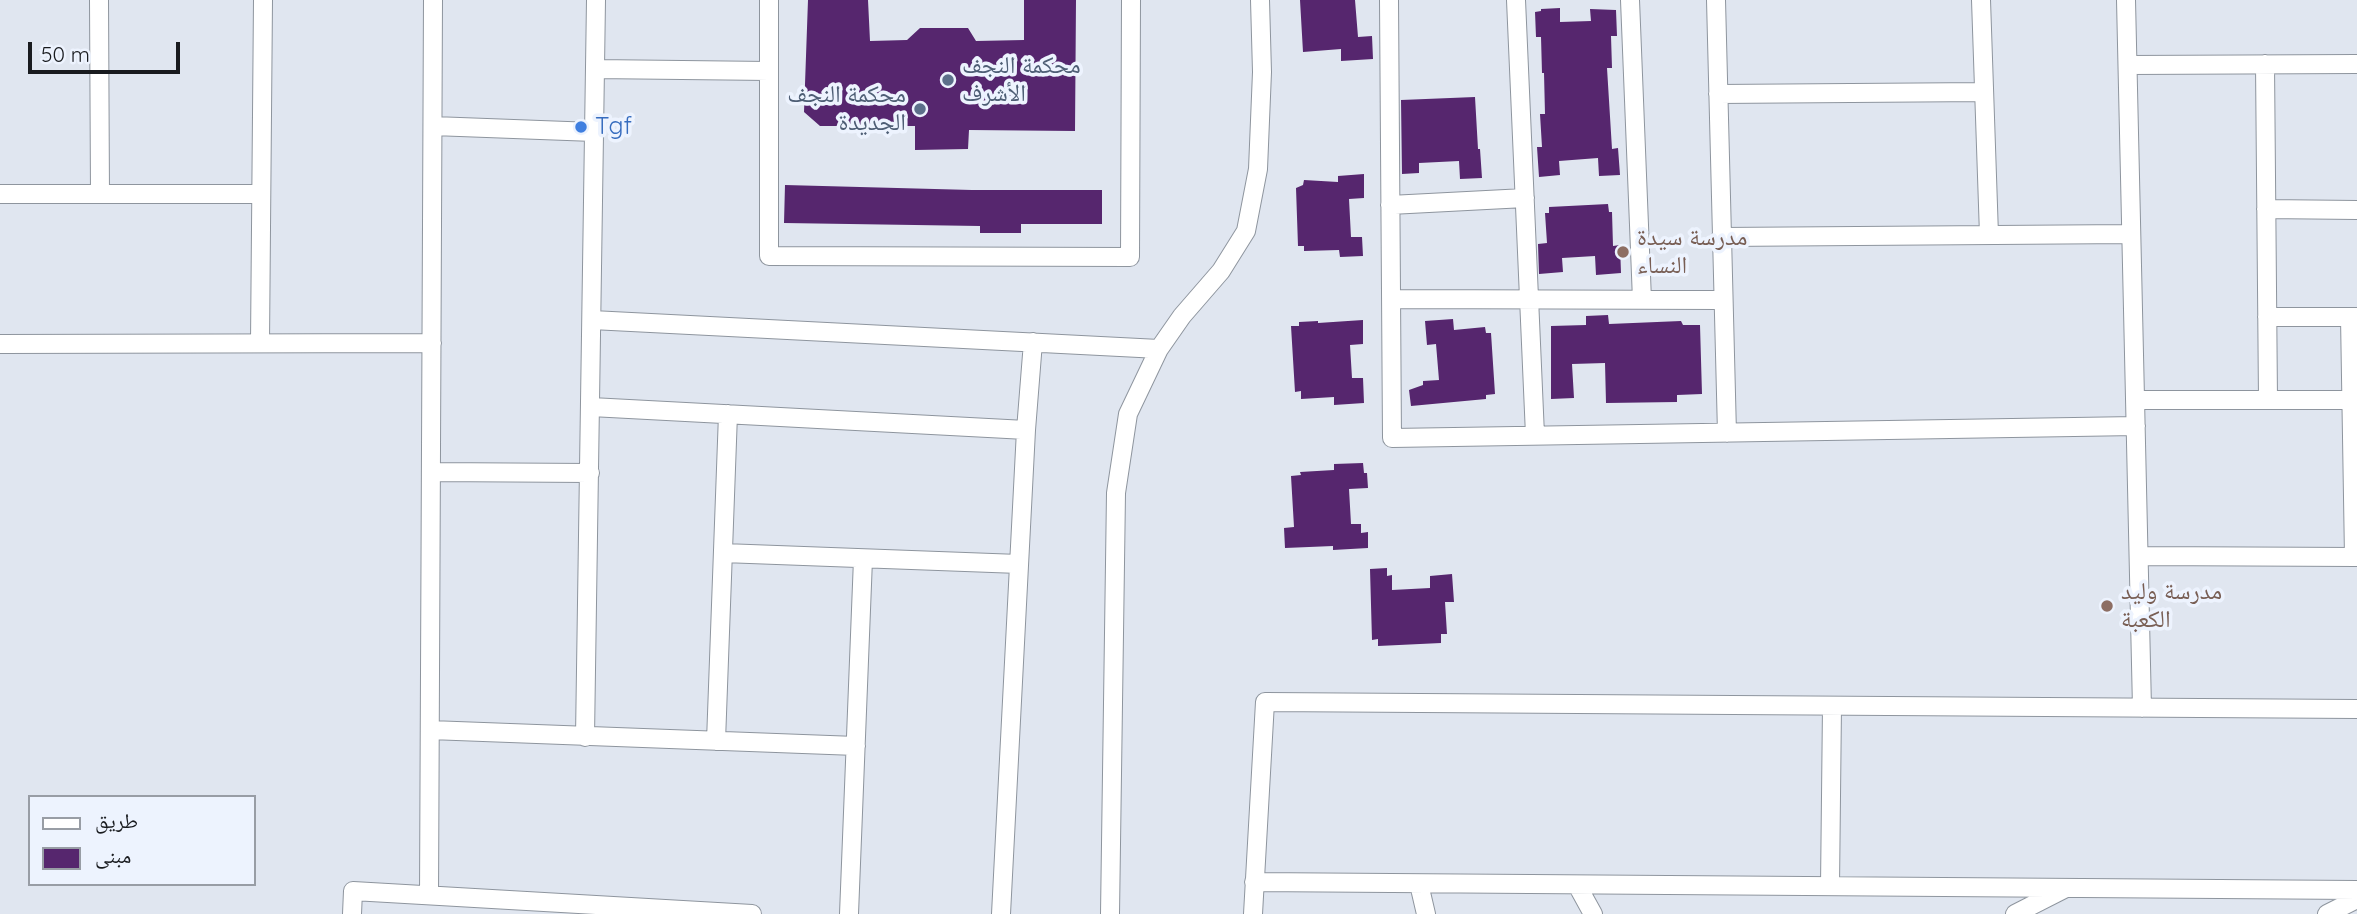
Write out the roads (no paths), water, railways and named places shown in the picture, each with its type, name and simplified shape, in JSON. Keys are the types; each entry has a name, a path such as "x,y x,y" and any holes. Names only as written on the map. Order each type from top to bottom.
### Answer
{"street":[{"path":"99,0 100,194"},
{"path":"260,343 263,0"},
{"path":"429,895 433,0"},
{"path":"585,737 596,0"},
{"path":"769,0 769,256 1130,257 1131,0"},
{"path":"1110,914 1116,493 1128,414 1159,349 1182,316 1221,271 1246,230 1258,169 1262,72 1261,0"},
{"path":"1389,0 1392,438 2136,426"},
{"path":"1516,0 1535,436"},
{"path":"1630,0 1642,300"},
{"path":"1716,0 1727,433"},
{"path":"1981,0 1989,235"},
{"path":"2126,0 2142,708"},
{"path":"2128,65 2357,64"},
{"path":"2265,65 2267,400"},
{"path":"595,69 769,71"},
{"path":"1718,94 1984,92"},
{"path":"433,126 594,132"},
{"path":"0,194 261,194"},
{"path":"1390,205 1525,198"},
{"path":"2266,209 2357,210"},
{"path":"1721,237 2131,234"},
{"path":"1391,299 1722,300"},
{"path":"2139,555 2356,557 2351,400 2354,317 2267,317"},
{"path":"592,320 1159,349"},
{"path":"1001,914 1033,342"},
{"path":"0,344 432,343"},
{"path":"2135,400 2351,400"},
{"path":"591,407 1026,430"},
{"path":"716,741 728,414"},
{"path":"431,472 590,473"},
{"path":"723,553 1019,564"},
{"path":"849,914 863,559"},
{"path":"1253,914 1265,702 2357,709"},
{"path":"1830,886 1832,706"},
{"path":"430,730 856,746"},
{"path":"1254,883 2357,890"},
{"path":"1419,884 1426,914"},
{"path":"1577,885 1593,914"},
{"path":"2015,914 2067,888"},
{"path":"352,914 353,891 752,914"},
{"path":"2327,914 2357,899"}],"place":[{"name":"محكمة النجف الأشرف","path":"948,80"},
{"name":"محكمة النجف الجديدة","path":"920,109"},
{"name":"Tgf","path":"581,127"},
{"name":"مدرسة سيدة النساء","path":"1623,252"},
{"name":"مدرسة وليد الكعبة","path":"2107,606"}]}
